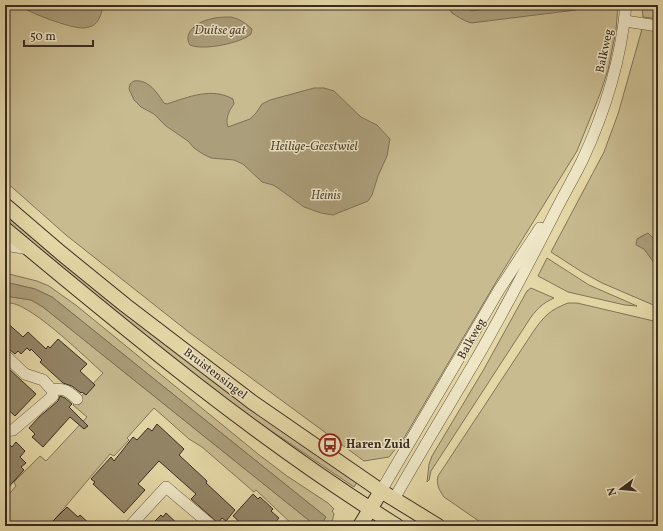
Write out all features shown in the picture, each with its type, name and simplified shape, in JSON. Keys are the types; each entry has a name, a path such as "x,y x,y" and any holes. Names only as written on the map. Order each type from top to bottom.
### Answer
{"main road":[{"name":"Bruistensingel","path":"5,205 61,253 208,369 381,491 438,526"},
{"name":"Bruistensingel","path":"5,229 238,416 370,509 381,522 397,526"},
{"path":"360,526 381,491"},
{"path":"381,522 394,499"}],"street":[{"name":"Balkweg","path":"394,499 474,362 533,256 566,190 582,162 601,118 615,73 625,21 626,5"},
{"path":"625,21 658,26"},
{"name":"Balkweg","path":"381,491 499,290 566,190"},
{"path":"5,245 29,249"},
{"path":"5,355 26,374 43,380 52,390 53,396 13,430 5,431"},
{"path":"52,390 58,388 65,389 77,399"},
{"path":"130,526 166,487 212,526"}],"green space":[{"name":"Heinis","path":"5,5 446,5 453,14 576,9 575,5 618,5 616,30 608,70 577,151 496,282 404,438 389,457 364,461 190,333 66,235 5,181"},
{"path":"462,5 514,5 494,9 473,10"},
{"path":"642,5 655,5 658,7 658,19 643,17"},
{"path":"642,29 658,31 658,243 650,235 644,235 637,239 658,268 658,307 602,283 551,252 604,152 618,114"},
{"path":"5,211 358,481 354,487 241,412 5,223"},
{"path":"547,258 589,285 637,306 625,305 568,292 538,276"},
{"path":"5,273 37,281 49,286 77,306 258,454 287,476 328,503 334,509 332,511 334,514 331,526 320,526 326,517 52,297 35,289 5,282"},
{"path":"531,288 554,298 541,306 531,317 431,471 427,482 429,464 432,456 484,369 527,291"},
{"path":"5,296 31,300 43,307 316,526 294,526 256,490 254,492 202,447 189,439 154,408 127,438 129,440 114,456 110,454 49,526 5,526 5,499 16,486 14,482 40,456 46,461 87,417 73,405 103,373 40,318 26,309 14,304 5,304"},
{"path":"568,303 577,303 658,322 658,526 486,526 444,497 439,489 437,482 438,476 533,332 548,314 556,308"}],"water":[{"path":"18,5 103,5 97,22 92,26 83,28 69,26 50,20"},
{"path":"445,5 462,5 472,11 514,5 575,5 576,10 471,23 456,16"},
{"name":"Duitse gat","path":"231,17 237,19 252,29 251,34 231,43 212,47 196,47 190,45 188,36 197,25 213,18"},
{"name":"Heilige-Geestwiel","path":"134,81 148,84 164,103 167,104 200,94 208,93 225,95 233,99 234,104 227,118 228,127 250,119 262,104 270,100 314,88 324,88 334,91 361,117 377,125 390,139 387,156 378,176 372,195 368,201 333,215 321,213 304,207 273,185 262,182 243,164 234,160 211,158 194,148 188,141 166,126 154,114 141,107 134,100 129,89 130,84"},
{"path":"648,233 658,243 658,268 644,249 636,245 637,239"},
{"path":"5,282 35,289 52,297 326,517 320,526 316,526 43,307 31,300 5,296"}],"building":[{"path":"5,321 23,337 28,332 46,349 48,346 50,348 58,339 87,364 80,371 95,385 86,395 82,392 81,393 72,386 63,383 40,362 42,360 31,349 30,351 27,348 21,354 18,351 15,354 5,348"},
{"path":"9,369 36,394 15,416 5,407 5,374"},
{"path":"60,396 72,404 69,407 88,426 84,429 70,417 43,447 32,437 35,434 29,428 39,417 58,401"},
{"path":"157,424 184,449 179,455 235,510 226,521 222,518 218,523 191,499 196,494 159,461 138,484 145,490 124,513 93,484 95,482 91,479 111,457 114,461 133,437 137,440 148,428 152,431"},
{"path":"16,442 25,451 20,457 26,463 21,467 24,470 5,491 5,448 9,444 12,447"},
{"path":"253,494 258,499 260,497 273,509 271,511 279,518 272,526 244,526 233,516"},
{"path":"67,507 78,517 80,515 92,526 48,526"},
{"path":"166,513 180,526 150,526 161,515 163,517"}],"place":[{"name":"Haren Zuid","path":"330,445"}]}
